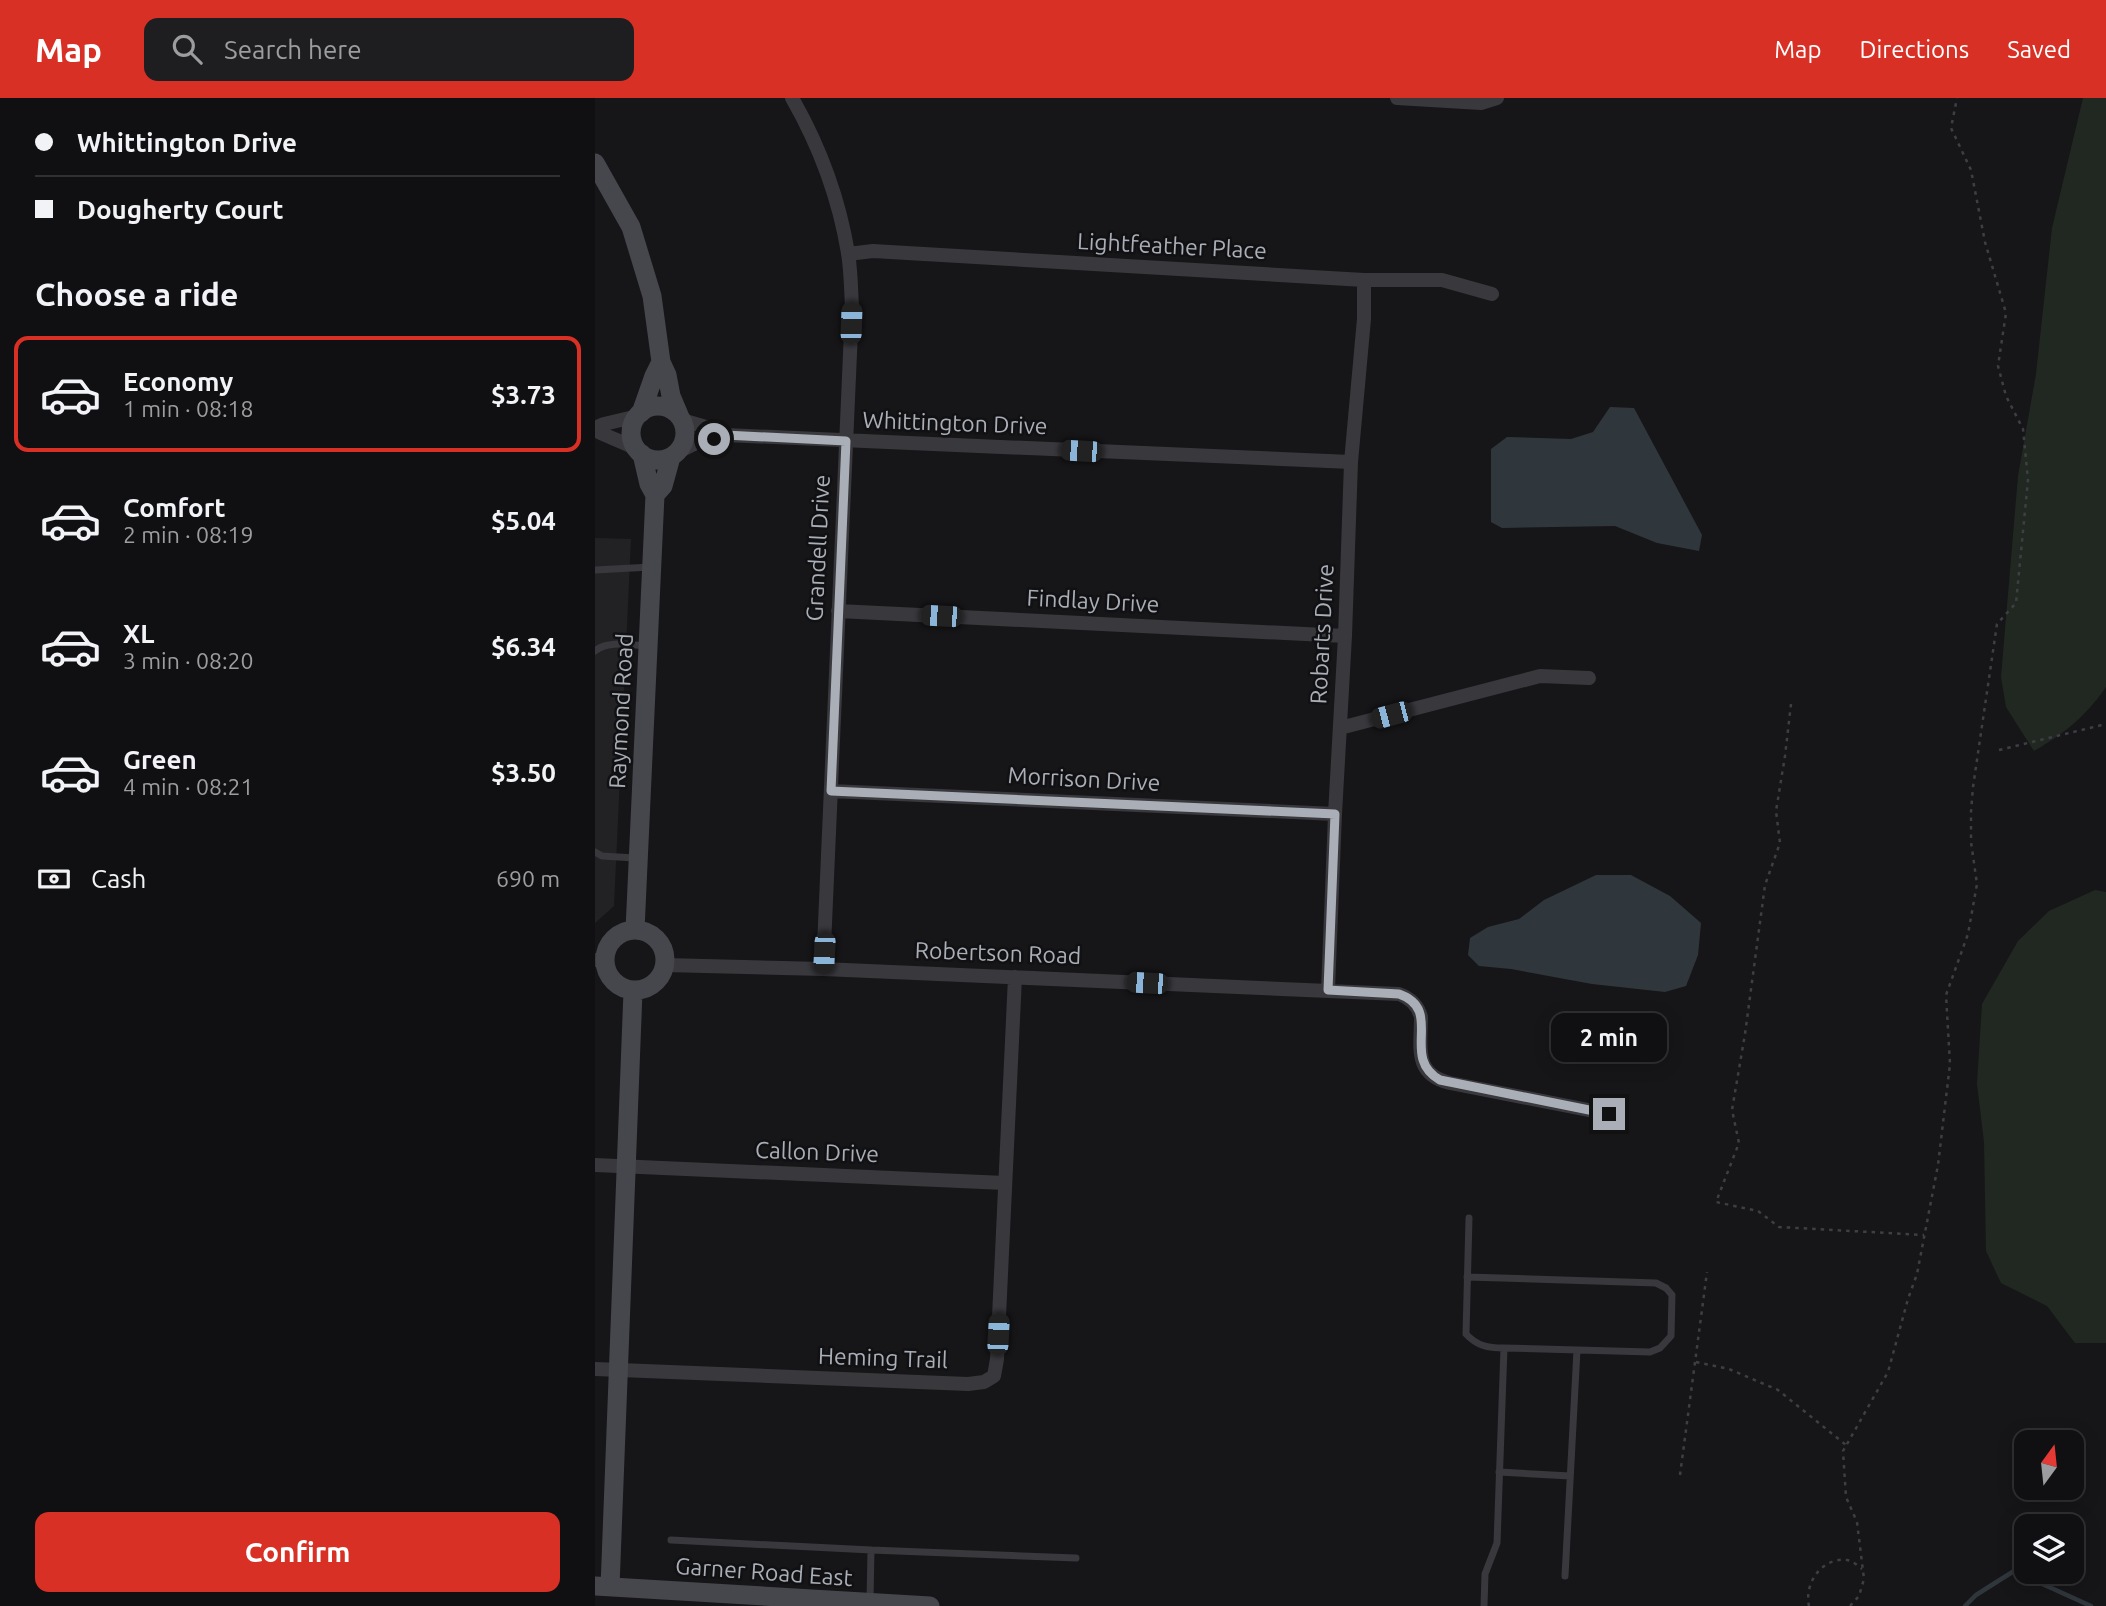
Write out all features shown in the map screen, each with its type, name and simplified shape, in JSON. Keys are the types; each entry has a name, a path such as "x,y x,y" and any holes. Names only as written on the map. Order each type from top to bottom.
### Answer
{"street":[{"name":"Grandell Drive","path":"792,98 824,165 838,212 848,254 852,308 823,969"},
{"path":"1397,98 1481,103 1497,98"},
{"path":"595,163 631,227 652,296 661,362 667,375 671,396 680,417 685,434 681,447 673,455 655,459 595,429 660,406 673,410 680,417"},
{"name":"Lightfeather Place","path":"848,254 873,251 1364,280 1442,280 1492,294"},
{"name":"Robarts Drive","path":"1328,990 1351,462 1364,318 1364,280"},
{"path":"640,452 633,442 632,433 661,362"},
{"name":"Whittington Drive","path":"680,417 725,435"},
{"name":"Whittington Drive","path":"673,455 697,443 725,435 1351,462"},
{"name":"Raymond Road","path":"635,930 655,495 640,452"},
{"name":"Raymond Road","path":"655,495 663,486 673,455"},
{"name":"Findlay Drive","path":"838,611 1345,636"},
{"path":"1340,728 1540,676 1589,678"},
{"name":"Morrison Drive","path":"831,791 1335,814"},
{"path":"635,930 645,931 660,942 665,965 660,978 653,985 644,990 633,991 616,984 600,960 611,942 626,932 635,930"},
{"name":"Robertson Road","path":"665,965 823,969 1399,994 1410,999 1422,1017 1421,1058 1425,1069 1440,1080 1609,1114"},
{"name":"Heming Trail","path":"620,1370 968,1384 978,1384 995,1376 1014,977"},
{"path":"603,1586 620,1370 633,991"},
{"name":"Callon Drive","path":"595,1165 1005,1183"},
{"path":"595,1369 620,1370"},
{"name":"Garner Road East","path":"603,1586 930,1606"}],"lane":[{"path":"595,572 652,567"},
{"path":"595,651 600,646 621,644 648,646"},
{"path":"595,852 602,856 638,858"},
{"path":"1467,1277 1656,1283 1667,1288 1672,1296 1671,1336 1660,1348 1650,1352 1488,1348 1474,1342 1466,1334 1467,1277 1469,1218"},
{"path":"1484,1606 1485,1574 1497,1543 1504,1348"},
{"path":"1565,1576 1577,1350"},
{"path":"1499,1472 1570,1476"},
{"path":"671,1540 1076,1558"},
{"path":"870,1604 871,1550"}],"path":[{"path":"1850,1606 1859,1596 1864,1579 1857,1522 1846,1497 1843,1451 1892,1363 1917,1274 1938,1165 1949,1064 1946,995 1968,933 1977,884 1971,842 1973,787 1997,624 2016,603 2028,480 2024,429 2006,396 1998,366 2006,313 1985,242 1971,170 1951,128 1957,98"},
{"path":"1791,704 1776,811 1780,843 1765,885 1732,1110 1739,1143 1716,1202 1758,1211 1779,1227 1924,1235"},
{"path":"1999,750 2106,724"},
{"path":"1680,1475 1707,1272"},
{"path":"1695,1362 1729,1369 1778,1390 1846,1445"},
{"path":"1809,1606 1807,1595 1812,1578 1832,1561 1850,1560 1862,1569"}],"shaded area":[{"path":"2083,98 2106,98 2106,687 2074,724 2034,751 2006,707 2001,677 2018,476 2036,374 2052,228"},
{"path":"1610,407 1634,408 1702,535 1699,551 1657,543 1615,526 1502,528 1491,522 1491,449 1507,437 1571,439 1593,432"},
{"path":"595,538 631,539 614,906 595,923"},
{"path":"1596,875 1631,875 1670,896 1701,923 1698,955 1686,986 1665,992 1592,984 1479,966 1468,955 1470,938 1488,927 1519,919 1544,900"},
{"path":"2095,890 2106,892 2106,1343 2075,1343 2047,1306 2001,1283 1986,1251 1984,1142 1977,1084 1982,1004 2018,941 2049,911"}],"waterway":[{"path":"1965,1606 1976,1595 2014,1571 2091,1606"}],"route":[{"path":"714,439 725,435 846,441 831,791 1335,814 1328,990 1399,994 1410,999 1422,1017 1421,1058 1425,1069 1440,1080 1609,1114"}]}
